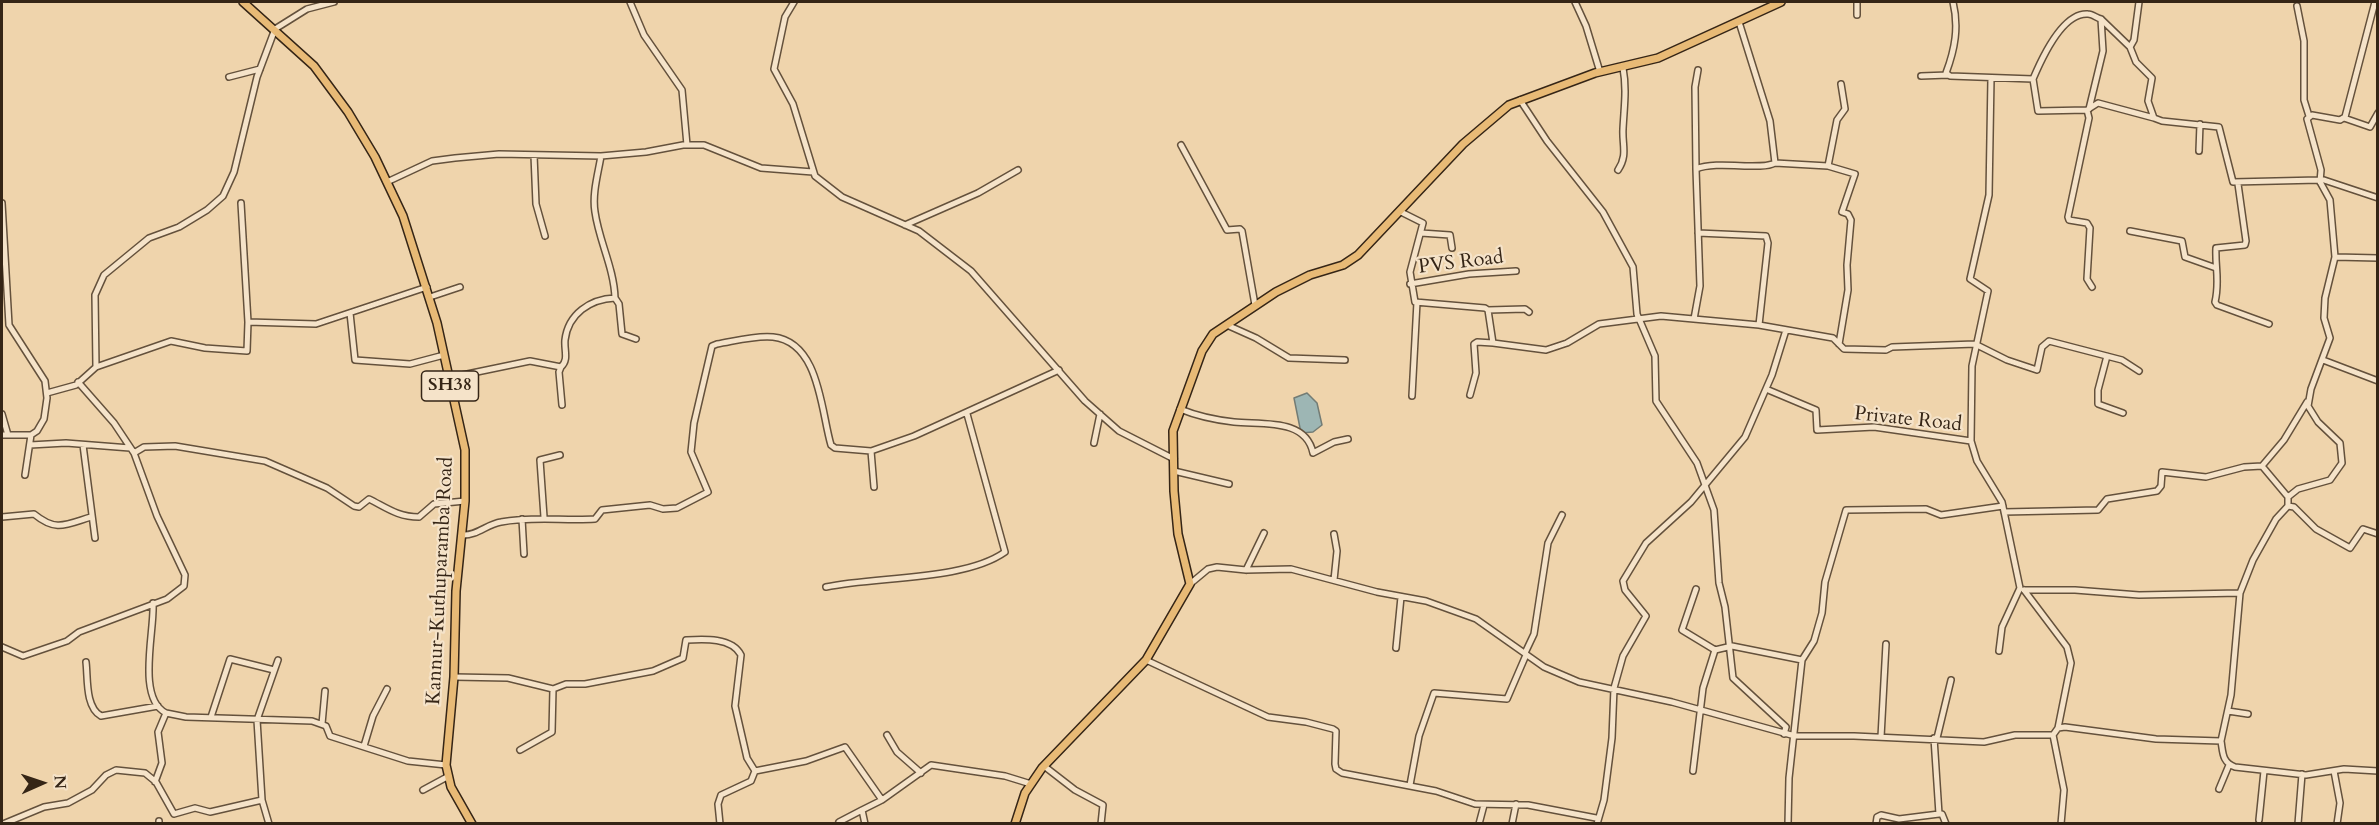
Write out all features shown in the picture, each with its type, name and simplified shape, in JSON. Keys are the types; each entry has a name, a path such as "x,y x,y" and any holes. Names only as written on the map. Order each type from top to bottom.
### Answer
{"main road":[{"path":"1015,824 1031,784 1044,766 1146,660 1190,584 1178,534 1173,431 1203,351 1213,333 1284,288 1310,275 1343,265 1358,255 1401,212 1462,144 1509,105 1600,72 1667,55 1781,2"},
{"name":"Kannur-Kuthuparamba Road","path":"247,3 314,66 348,112 375,157 403,216 430,297 465,450 465,501 456,591 454,677 446,765 447,777 472,824"}],"street":[{"path":"96,367 95,295 104,275 149,238 180,226 207,210 223,196 234,172 260,69 275,29 307,9 334,2"},
{"path":"630,2 644,35 682,90 687,145"},
{"path":"794,2 785,17 774,69 793,104 813,172 842,197 919,231 970,271 1100,414 1119,431 1174,459"},
{"path":"1575,2 1586,26 1600,72"},
{"path":"1857,2 1857,15"},
{"path":"1948,75 1946,73 1954,52 1957,19 1953,2"},
{"path":"2130,47 2134,40 2139,2"},
{"path":"2344,118 2375,2"},
{"path":"2288,497 2298,489 2330,480 2342,463 2340,443 2318,422 2308,406 2330,338 2324,318 2335,257 2330,200 2320,181 2319,161 2304,100 2304,41 2297,6"},
{"path":"2154,118 2148,101 2152,78 2136,62 2130,47 2101,19 2089,14 2075,17 2048,45 2033,79 2038,111 2088,110 2098,103 2162,121 2219,127 2233,183 2319,180 2378,198"},
{"path":"2092,287 2087,279 2090,228 2088,223 2068,218 2089,118 2088,110 2103,51 2101,19"},
{"path":"1739,22 1770,121 1775,163"},
{"path":"1618,170 1626,150 1623,132 1627,88 1623,68"},
{"path":"229,77 260,69"},
{"path":"1694,319 1700,286 1695,87 1698,70"},
{"path":"1921,76 2033,79"},
{"path":"1991,78 1989,195 1976,240 1970,279 1988,291 1975,344 1970,396 1971,441 1977,461 2003,509 2022,589 2067,647 2071,663 2058,728 2053,735 2064,790 2061,824"},
{"path":"1828,166 1837,120 1845,109 1841,84"},
{"path":"1520,100 1547,141 1603,212 1633,267 1639,319 1655,356 1656,401 1697,463 1714,510 1719,583 1725,607 1733,678 1786,727 1784,734"},
{"path":"2309,116 2344,118 2370,127 2378,113"},
{"path":"2199,151 2200,124"},
{"path":"387,182 432,161 499,154 601,156 687,145 704,145 761,168 813,172"},
{"path":"1181,145 1227,230 1240,229 1242,231 1255,305"},
{"path":"534,154 536,204 545,236"},
{"path":"601,156 594,201 595,214 603,236 615,298 619,303 622,334 636,339"},
{"path":"1696,169 1722,165 1771,165 1775,163 1828,166 1853,172 1855,177 1842,212 1848,214 1851,220 1847,265 1848,290 1839,344"},
{"path":"905,225 978,193 1018,170"},
{"path":"2238,184 2245,245 2216,248 2216,268 2219,277 2217,305 2269,324"},
{"path":"2,203 9,325 45,381 47,393 44,419 31,435 25,475"},
{"path":"47,393 78,382 96,367 171,341 205,348 247,351 248,322 241,203"},
{"path":"1401,212 1423,223 1412,260 1410,284 1417,302 1488,310 1525,309 1529,312"},
{"path":"2130,231 2182,241 2185,256 2216,268"},
{"name":"PVS Road","path":"1421,233 1450,235 1452,248"},
{"path":"1698,233 1766,236 1768,243 1759,325"},
{"path":"2335,257 2378,258"},
{"name":"PVS Road","path":"1410,284 1469,274 1516,271"},
{"path":"248,322 302,326 316,324 427,287"},
{"path":"430,297 460,287"},
{"path":"562,405 559,372 566,358 568,328 581,309 603,298 615,298"},
{"name":"PVS Road","path":"1412,396 1417,302"},
{"path":"1488,310 1492,343"},
{"path":"350,313 355,360 410,364 444,355"},
{"path":"1470,395 1476,373 1474,344 1477,342 1546,350 1567,343 1599,324 1661,316 1759,325 1833,338 1844,349 1886,350 1892,347 1975,344 2037,370 2043,347 2049,341 2122,360 2139,371"},
{"path":"1227,325 1256,338 1288,358 1345,360"},
{"path":"1146,660 1268,717 1306,722 1333,729 1336,731 1336,769 1371,780 1410,785 1484,805 1516,804 1597,821 1604,800 1612,738 1614,688 1623,656 1646,616 1625,590 1623,581 1646,543 1686,509 1704,484 1745,437 1766,389 1786,330"},
{"path":"462,535 473,535 499,522 522,519 544,517 596,519 602,510 650,505 670,509 708,492 691,452 694,423 712,346 717,344 762,337 787,340 804,357 817,380 831,445 835,448 871,451 967,414 1059,370"},
{"path":"2106,356 2098,390 2098,404 2123,413"},
{"path":"2323,360 2378,381"},
{"path":"448,378 530,361 561,367"},
{"path":"2,647 23,656 67,641 80,632 176,594 183,586 185,575 158,516 132,450 114,423 78,382"},
{"name":"Private Road","path":"1766,389 1816,410 1817,430 1874,427 1971,441"},
{"path":"1788,824 1789,778 1802,660 1814,641 1822,613 1827,573 1838,545 1846,510 1926,509 1941,515 2003,509 2098,510 2107,499 2157,491 2161,486 2162,471 2206,477 2244,467 2262,466 2284,440 2310,398"},
{"path":"1180,409 1196,415 1234,422 1291,427 1308,439 1313,453 1334,442 1348,439"},
{"path":"2,414 5,435 31,435"},
{"path":"826,587 860,580 949,572 987,561 1005,552 967,414"},
{"path":"1094,443 1100,414"},
{"path":"30,445 51,442 132,450 144,447 175,446 266,460 327,488 354,506 359,507 369,499 391,512 409,517 419,517 434,504 465,501"},
{"path":"83,445 95,538"},
{"path":"871,451 874,486"},
{"path":"544,517 540,460 560,455"},
{"path":"2262,466 2288,497 2288,506 2276,519 2253,560 2240,593 2238,637 2228,711 2221,741 2224,759 2229,765 2302,774 2378,771"},
{"path":"1174,471 1229,484"},
{"path":"2288,506 2294,507 2316,530 2350,548 2363,530 2378,534"},
{"path":"2,517 34,514 42,523 51,526 91,518"},
{"path":"1410,785 1419,736 1434,693 1499,699 1510,697 1534,634 1548,543 1562,515"},
{"path":"522,519 524,554"},
{"path":"1246,570 1264,533"},
{"path":"1334,534 1337,551 1334,580"},
{"path":"1190,584 1208,569 1217,567 1246,570 1291,569 1401,597 1426,601 1476,619 1544,667 1579,682 1614,688 1795,736 1881,736 1984,742 2015,735 2053,735"},
{"path":"1696,589 1682,630 1715,650 1728,647 1802,660"},
{"path":"2022,589 2139,595 2240,593"},
{"path":"1999,651 2002,627 2022,589"},
{"path":"1396,648 1401,597"},
{"path":"153,603 151,691 158,706 166,713 186,717 322,724 326,726 330,735 408,761 446,765"},
{"path":"454,677 508,678 553,689 567,684 585,684 653,671 683,658 686,640 709,639 729,645 741,655 735,706 747,758 755,771"},
{"path":"1881,736 1886,644"},
{"path":"1693,771 1703,688 1715,650"},
{"path":"211,717 230,659 274,670"},
{"path":"269,824 262,800 256,720 278,660"},
{"path":"86,662 90,701 97,714 101,716 158,706"},
{"path":"1939,814 1936,738 1951,680"},
{"path":"364,746 373,716 387,689"},
{"path":"520,750 552,732 553,689"},
{"path":"322,724 325,691"},
{"path":"2228,711 2248,714"},
{"path":"155,782 162,763 158,732 166,713"},
{"path":"2058,728 2066,727 2156,739 2221,741"},
{"path":"887,735 897,752 921,773"},
{"path":"755,771 806,761 845,747 882,800"},
{"path":"839,822 882,800 931,765 943,765 1031,784"},
{"path":"2219,789 2229,765"},
{"path":"1044,766 1075,790 1103,805 1101,824"},
{"path":"3,824 44,807 68,803 92,790 106,775 116,771 145,773 155,782 174,814 195,808 210,812 262,800"},
{"path":"720,824 718,804 721,795 751,781 755,771"},
{"path":"2259,820 2264,771"},
{"path":"2334,771 2340,803 2337,824"},
{"path":"2298,824 2302,774"},
{"path":"423,790 447,777"},
{"path":"1512,824 1516,804"},
{"path":"1479,824 1484,805"},
{"path":"862,810 865,824"},
{"path":"1876,822 1881,815 1899,819 1942,814 1946,824"}],"water":[{"path":"1307,393 1317,403 1322,425 1313,432 1301,433 1294,398"}]}
